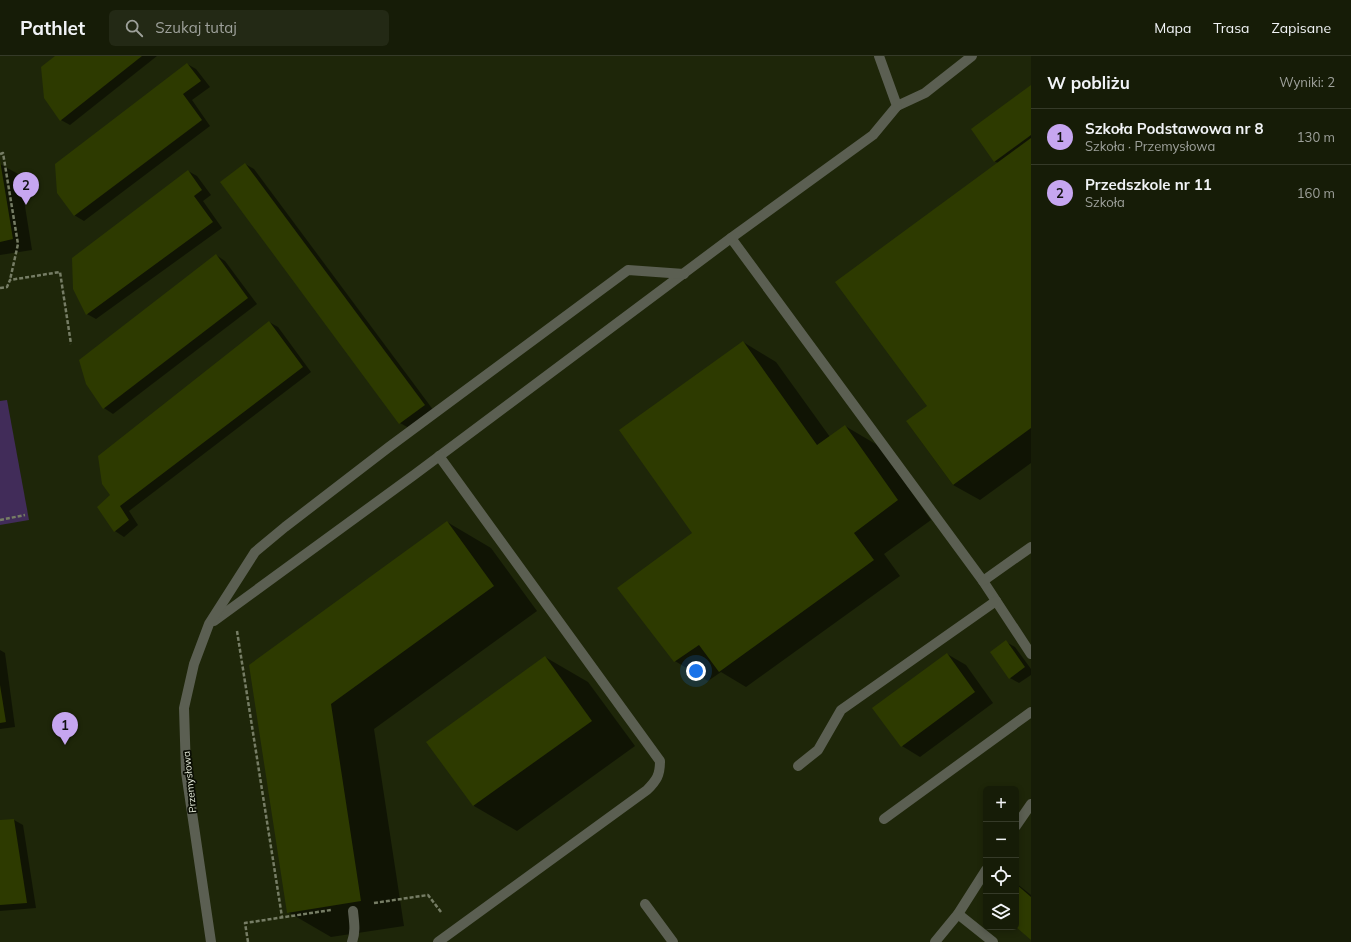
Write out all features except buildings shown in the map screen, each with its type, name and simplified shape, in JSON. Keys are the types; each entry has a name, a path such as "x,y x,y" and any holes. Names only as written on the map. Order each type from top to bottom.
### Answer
{"street":[{"path":"879,56 897,106"},
{"path":"209,624 440,456 731,238 873,135 897,106 925,93 972,56"},
{"path":"731,238 983,581 1031,654"},
{"name":"Przemysłowa","path":"211,942 186,772 184,708 194,664 209,624 255,552 389,447 628,270 684,274"},
{"path":"438,942 648,790 656,781 660,772 660,761 440,456"},
{"path":"983,581 1031,547"},
{"path":"798,766 818,750 841,710 996,601"},
{"path":"884,819 1031,712"},
{"path":"1019,822 1031,804"},
{"path":"935,942 958,914 983,875"},
{"path":"645,904 673,942"},
{"path":"352,942 355,927 353,911"},
{"path":"958,914 993,942"}],"path":[{"path":"0,154 3,153 18,244 10,280 7,287 0,288"},
{"path":"10,280 60,272 71,344"},
{"path":"0,520 25,515"},
{"path":"234,606 282,917"},
{"path":"248,942 245,923 275,918"}],"shaded area":[{"path":"7,400 29,520 0,525 0,401"}],"place":[{"name":"Przedszkole nr 11","path":"26,205"},
{"name":"Szkoła Podstawowa nr 8","path":"65,745"}]}
